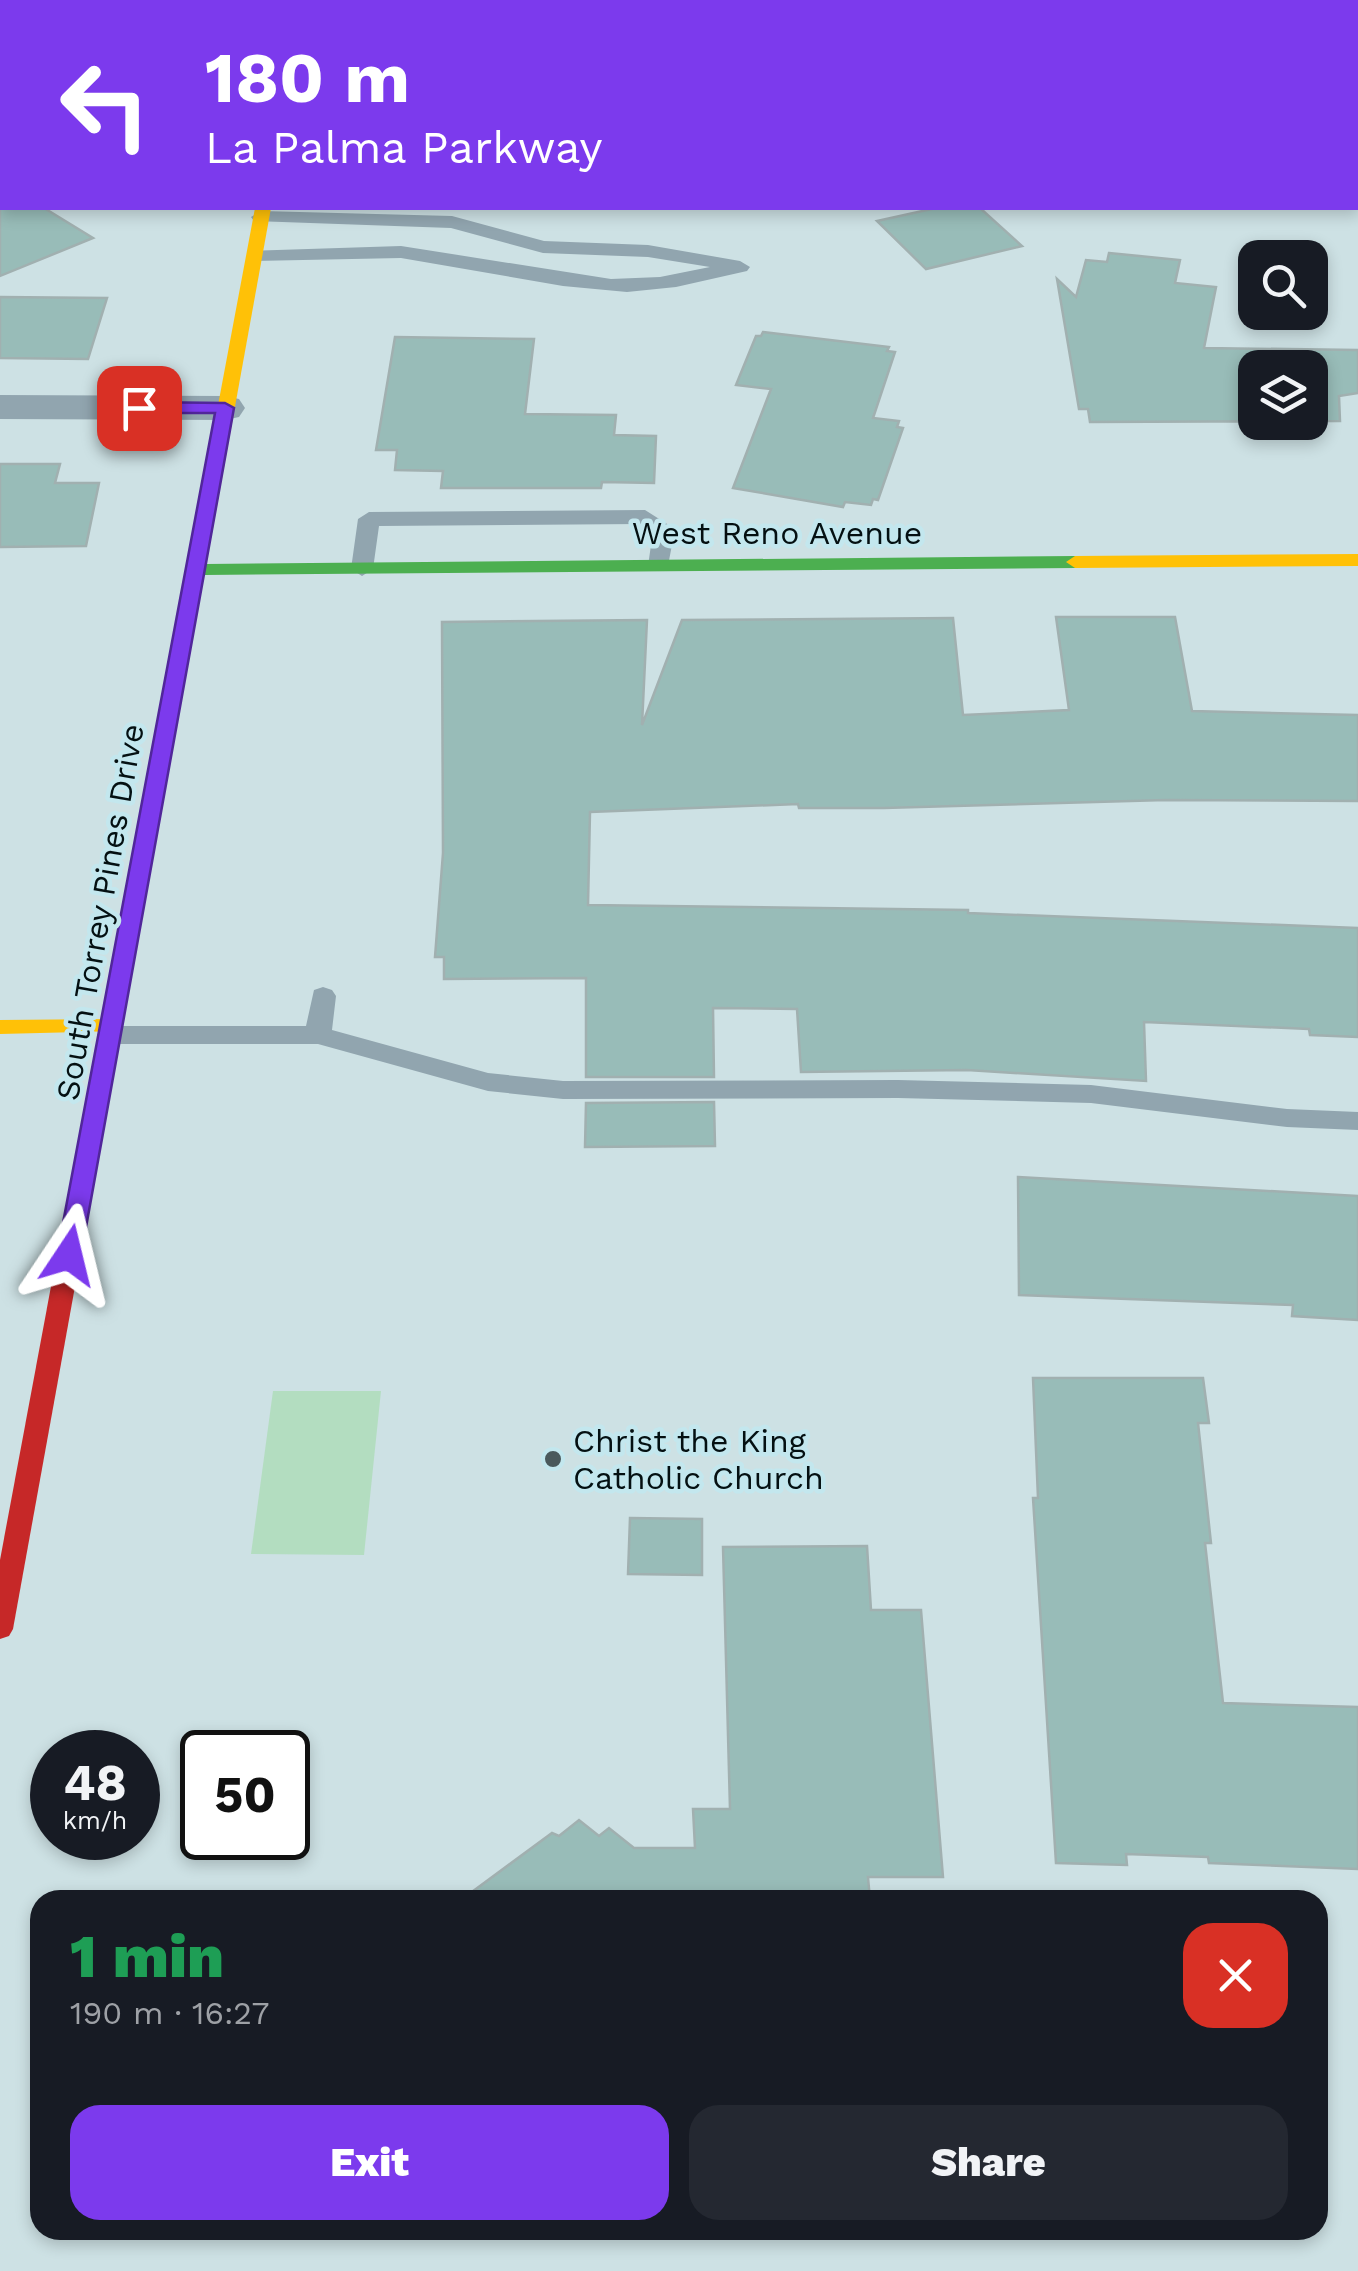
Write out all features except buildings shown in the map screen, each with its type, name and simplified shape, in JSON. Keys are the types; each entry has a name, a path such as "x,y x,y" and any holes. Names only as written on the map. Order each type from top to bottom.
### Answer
{"main road":[{"name":"South Torrey Pines Drive","path":"0,1629 262,212"},
{"name":"West Reno Avenue","path":"196,570 1358,560"},
{"path":"0,1027 111,1030"}],"street":[{"path":"0,408 225,408"}],"lane":[{"path":"254,255 375,250 612,285 658,284 740,266 648,251 544,247 452,222 262,212"},
{"path":"528,275 544,247"},
{"path":"362,569 369,519 432,518 646,516 664,529 659,566"},
{"path":"318,1035 323,996"},
{"path":"111,1030 318,1035 488,1082 563,1090 898,1089 1090,1094 1287,1118 1358,1121"}],"green space":[{"path":"273,1391 381,1391 364,1555 251,1554"}],"traffic: fast":[{"path":"64,1281 204,528"},
{"path":"196,570 1075,562"}],"traffic: slow":[{"path":"204,528 263,210"},
{"path":"1075,562 1358,560"},
{"path":"0,1027 112,1026"}],"traffic: jam":[{"path":"0,1629 64,1281"}],"place":[{"name":"Christ the King Catholic Church","path":"553,1459"}],"route":[{"path":"69,1255 225,408 139,408"}]}
